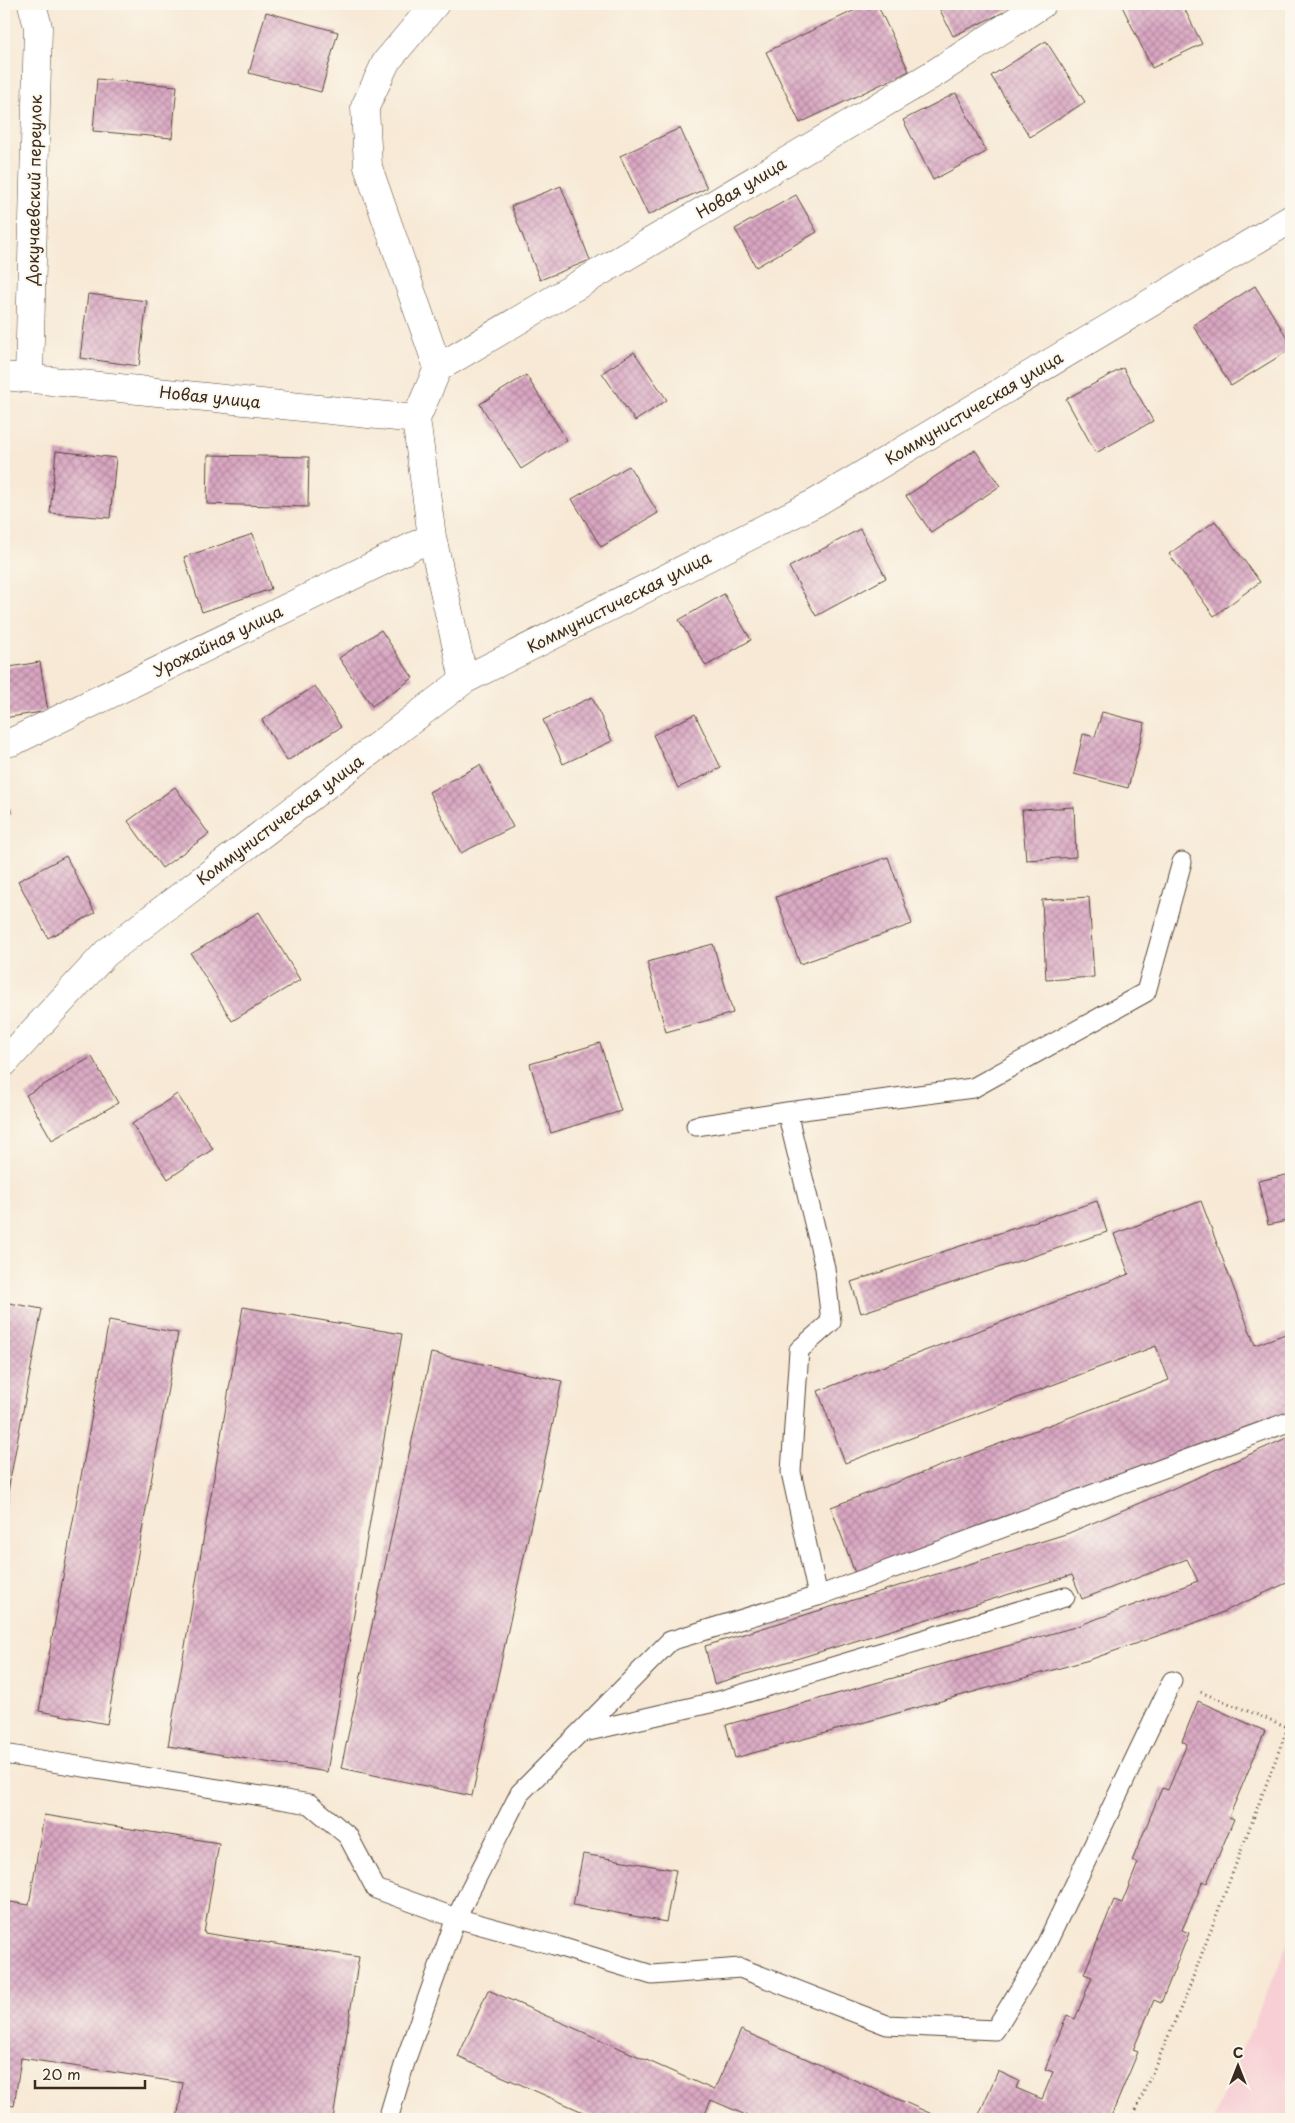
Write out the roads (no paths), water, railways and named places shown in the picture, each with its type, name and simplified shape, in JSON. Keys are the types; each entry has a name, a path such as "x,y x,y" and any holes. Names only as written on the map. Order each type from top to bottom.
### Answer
{"street":[{"name":"Докучаевский переулок","path":"17,377 38,27 32,4"},
{"path":"435,4 386,62 365,107 368,167 438,368 416,419 432,536 464,680"},
{"name":"Новая улица","path":"438,368 935,72 1042,4"},
{"name":"Коммунистическая улица","path":"4,1063 106,953 464,680 817,502 1291,219"},
{"name":"Новая улица","path":"17,377 416,419"},
{"name":"Урожайная улица","path":"4,742 12,742 432,536"}],"lane":[{"path":"696,1126 786,1112 973,1088 1146,992 1182,862"},
{"path":"786,1112 825,1268 831,1322 799,1350 791,1472 818,1596"},
{"path":"388,2119 406,2059 456,1918 520,1793 670,1641 818,1596 1291,1421"},
{"path":"580,1733 719,1701 1065,1597"},
{"path":"4,1754 310,1804 348,1836 376,1889 456,1918 554,1944 652,1975 740,1968 887,2025 995,2030 1042,1953 1172,1681"}]}
